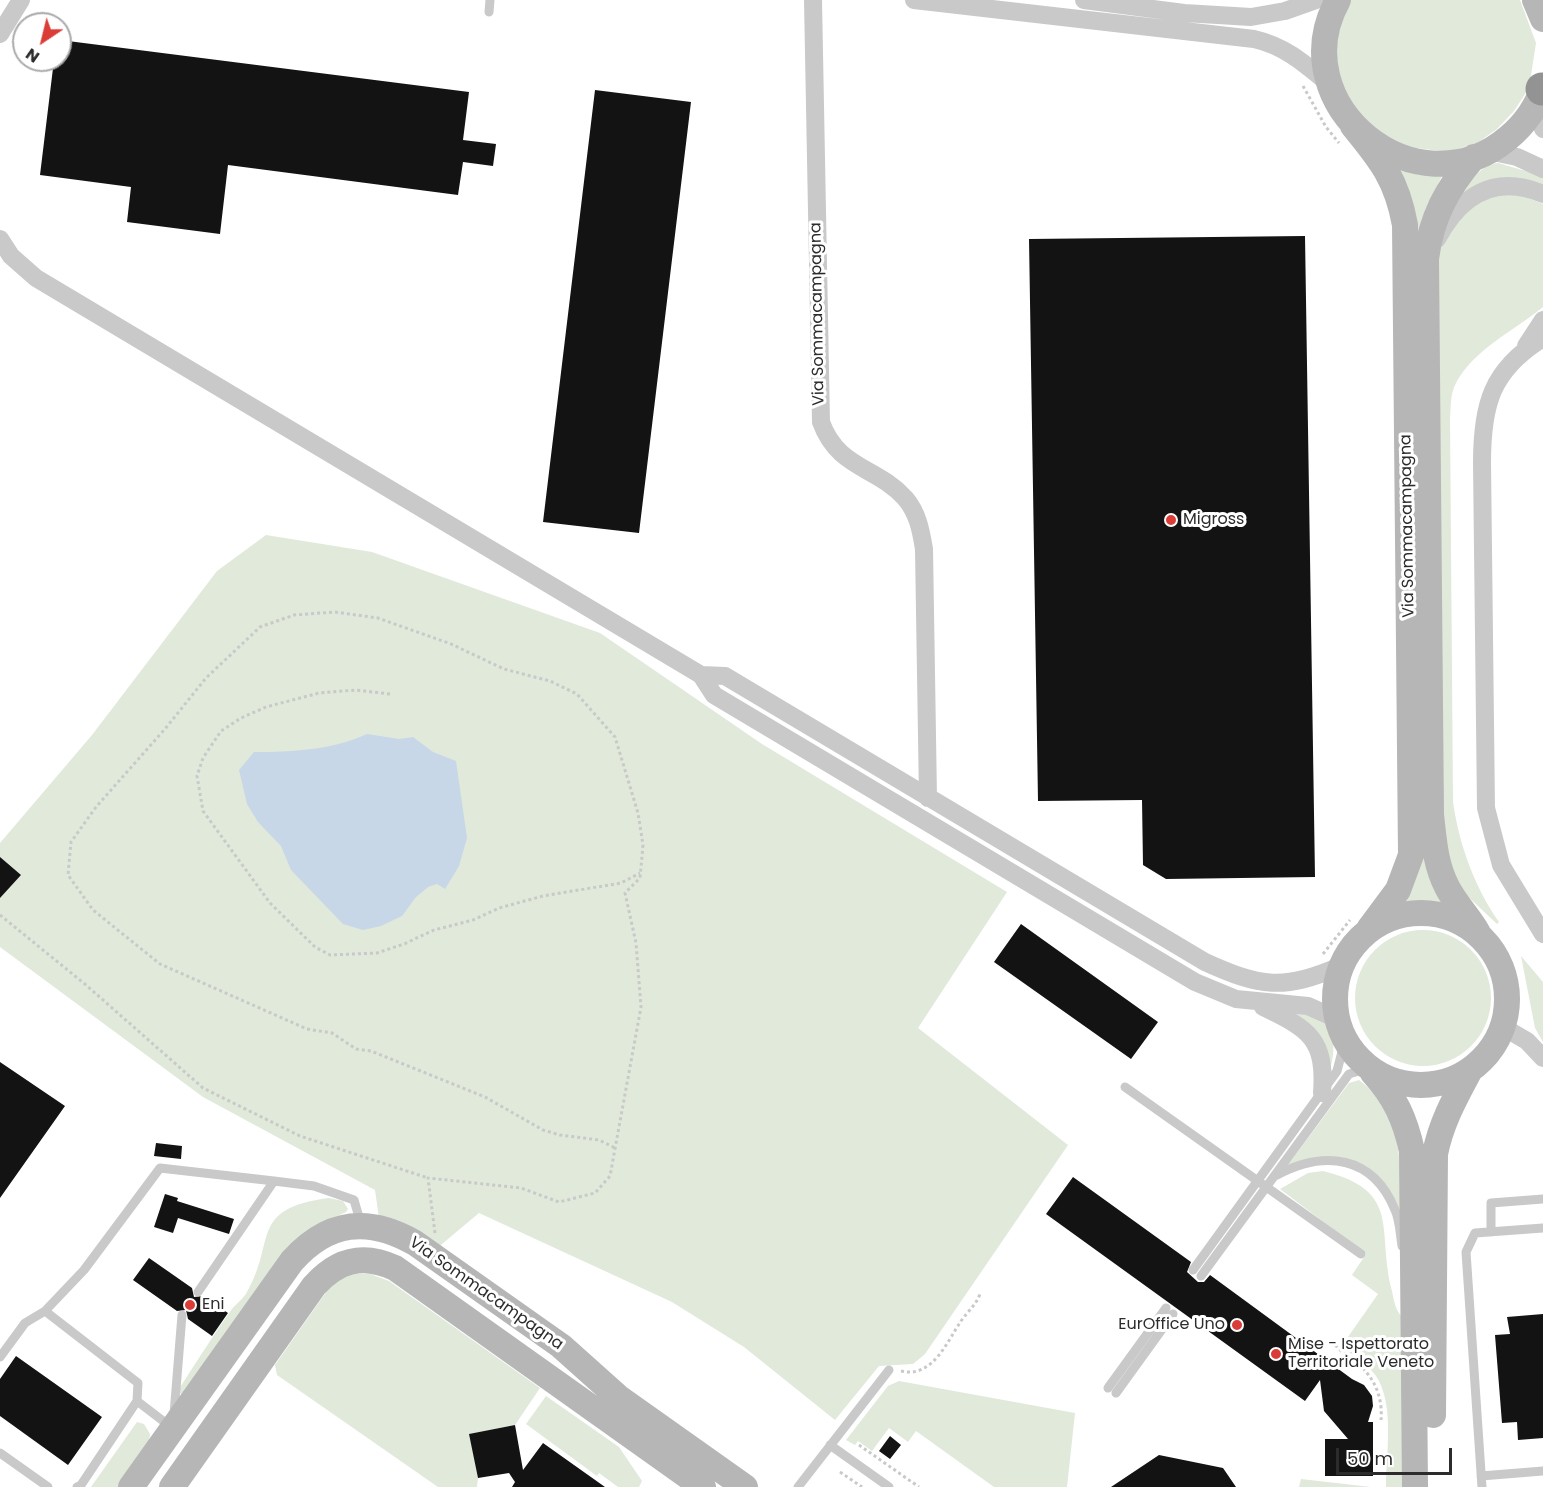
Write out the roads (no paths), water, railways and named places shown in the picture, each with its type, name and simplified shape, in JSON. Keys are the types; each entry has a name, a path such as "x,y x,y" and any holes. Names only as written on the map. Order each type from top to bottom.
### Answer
{"street":[{"path":"0,34 21,0"},
{"name":"Via Sommacampagna","path":"813,0 821,422 826,437 838,453 904,498 920,523 924,549 928,798"},
{"name":"Via Sommacampagna","path":"914,0 1254,39 1275,44 1294,55 1329,84"},
{"path":"1084,0 1184,13 1251,17 1277,14 1316,0"},
{"name":"Via Sommacampagna","path":"1338,0 1326,33 1325,59 1329,84 1339,106 1348,136 1381,159 1394,181 1405,225 1411,855 1398,890 1363,921 1352,945 1329,963 1339,1026 1353,1052 1391,1093 1400,1108 1412,1151 1416,1302 1415,1487"},
{"path":"1535,0 1543,19"},
{"name":"Via Sommacampagna","path":"1541,92 1543,129"},
{"name":"Via Sommacampagna","path":"1433,1487 1435,1154 1439,1132 1470,1070 1495,1044 1503,1027 1508,1002 1505,976 1495,953 1478,933 1467,912 1448,889 1436,861 1431,815 1426,259 1429,234 1439,207 1452,183 1481,154 1516,131 1541,92"},
{"name":"Via Sommacampagna","path":"1348,136 1373,143 1396,156 1422,163 1448,163 1481,154 1543,160"},
{"name":"Via Sommacampagna","path":"1517,157 1543,169"},
{"name":"Via Sommacampagna","path":"1426,259 1443,226 1462,203 1482,191 1503,186 1524,186 1543,194"},
{"path":"0,239 10,256 36,278 701,675 714,695 1195,982 1236,999 1308,1006 1339,1026"},
{"path":"1543,320 1523,350 1502,371 1489,399 1482,427 1486,808 1501,865 1543,934"},
{"path":"1523,350 1543,338"},
{"path":"701,675 725,676 1205,962 1244,980 1280,984 1314,978 1329,963"},
{"name":"Via Sommacampagna","path":"1363,921 1425,912 1453,918 1478,933"},
{"path":"1251,1002 1309,1032 1320,1053 1322,1093"},
{"path":"1503,1027 1527,1041 1543,1058"},
{"name":"Via Sommacampagna","path":"1369,1068 1393,1081 1419,1085 1446,1082 1470,1070"},
{"name":"Via Sommacampagna","path":"131,1487 302,1249 330,1230 362,1226 403,1236 427,1251 561,1346 618,1397 745,1487"},
{"name":"Via Sommacampagna","path":"172,1487 323,1276 348,1261 373,1259 408,1276 703,1487"},
{"path":"146,1465 192,1422 226,1375 240,1369 252,1374"}],"lane":[{"path":"489,12 490,0"},
{"path":"1265,1182 1322,1093 1342,1056 1344,1044 1339,1026"},
{"path":"1197,1273 1349,1074 1369,1068"},
{"path":"1125,1087 1265,1182 1361,1254"},
{"path":"1265,1182 1296,1165 1322,1159 1347,1162 1366,1172 1385,1189 1396,1212 1416,1302"},
{"path":"0,1357 25,1323 45,1311 84,1270 160,1168 314,1186 354,1200 362,1226"},
{"path":"198,1292 274,1181"},
{"path":"1491,1232 1491,1203 1543,1199"},
{"path":"1482,1487 1466,1252 1475,1233 1543,1228"},
{"path":"45,1311 138,1383 137,1401 81,1485 77,1487"},
{"path":"1112,1391 1169,1311"},
{"path":"173,1428 182,1315"},
{"path":"798,1487 888,1370"},
{"path":"137,1401 173,1428"},
{"path":"830,1445 889,1487"},
{"path":"0,1454 48,1487"},
{"path":"1481,1476 1543,1472"}],"water":[{"path":"367,734 399,739 413,737 433,752 456,761 467,838 459,866 445,889 437,884 428,887 416,897 402,916 381,926 363,930 343,924 291,870 281,846 258,822 247,804 239,770 254,752 297,751 326,747"}],"place":[{"name":"Migross","path":"1171,520"},
{"name":"Eni","path":"190,1305"},
{"name":"EurOffice Uno","path":"1237,1325"},
{"name":"Mise - Ispettorato Territoriale Veneto","path":"1276,1354"}]}
